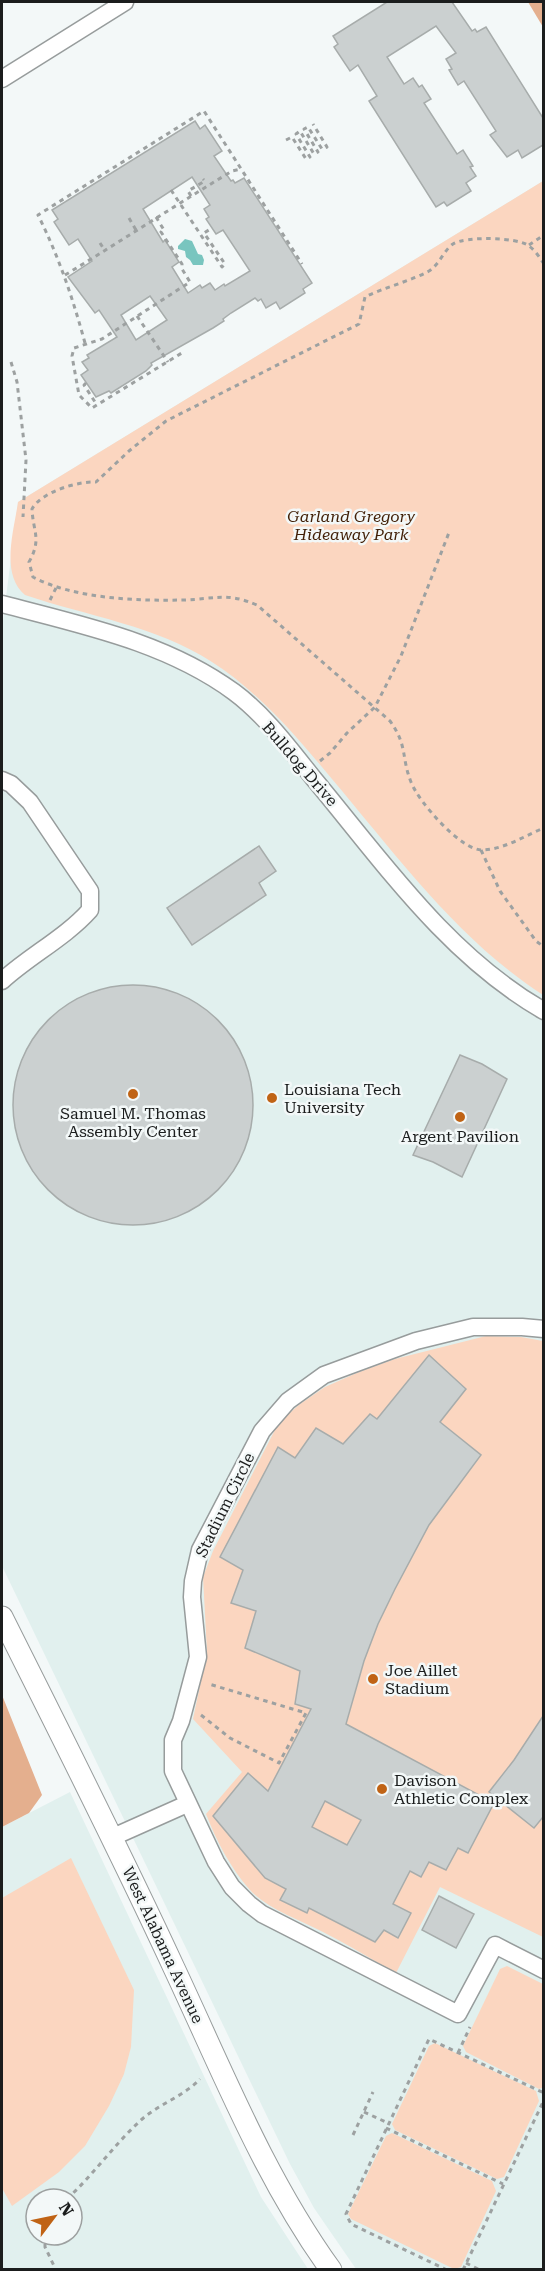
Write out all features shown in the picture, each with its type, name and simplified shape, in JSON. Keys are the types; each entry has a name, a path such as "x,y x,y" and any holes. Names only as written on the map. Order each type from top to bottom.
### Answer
{"main road":[{"name":"West Alabama Avenue","path":"2,1617 113,1837 262,2157 300,2224 331,2270"}],"street":[{"path":"2,79 124,2"},
{"name":"Bulldog Drive","path":"2,604 129,639 195,668 236,694 286,744 434,921 505,985 543,1011"},
{"path":"2,780 11,784 30,802 90,891 90,910 79,922 21,963 2,981"},
{"name":"Stadium Circle","path":"543,1329 473,1327 407,1344 324,1374 288,1401 269,1422 253,1448 196,1563 192,1597 198,1657 181,1721 173,1740 172,1755 173,1771 216,1862 232,1887 262,1914 458,2014 495,1945 543,1970"},
{"path":"113,1837 187,1804"}],"path":[{"path":"85,343 65,275 38,215 204,111 302,264"},
{"path":"286,140 292,137 306,159 310,157 296,134 300,131 314,154 318,152 304,129 308,127 322,149 327,147 313,124"},
{"path":"65,275 232,171 241,169"},
{"path":"191,196 188,191 205,181 203,179"},
{"path":"171,190 222,267 225,264 204,233 212,228"},
{"path":"156,217 164,230 161,232 182,264 182,269 190,282 102,339 74,348 72,356 80,395 92,408 185,351"},
{"path":"129,218 136,230"},
{"path":"529,245 543,235"},
{"path":"543,264 529,245 498,239 464,240 452,245 442,260 429,271 365,297 359,324 166,421 96,482 84,481 66,486 37,502 32,509 38,539 29,562 33,577 56,588 71,591 147,599 238,597 257,605 390,721 404,744 411,782 419,798 457,837 473,848 481,850 500,848 543,828"},
{"path":"100,243 105,251"},
{"path":"137,316 168,362"},
{"path":"11,362 17,382 27,460 23,517"},
{"path":"86,383 84,385 97,405"},
{"path":"319,762 375,707 401,656 450,530"},
{"path":"48,604 56,588"},
{"path":"481,850 500,891 536,941 543,947"},
{"path":"201,1715 230,1738 279,1763 306,1713 209,1684"},
{"path":"447,2270 351,2224 346,2218 347,2209 429,2039 543,2093"},
{"path":"78,2187 140,2121 165,2103 189,2090 200,2079"},
{"path":"353,2134 374,2092"},
{"path":"463,2270 543,2100"},
{"path":"364,2112 388,2123"},
{"path":"386,2128 503,2184"},
{"path":"45,2247 56,2270"},
{"path":"466,2262 480,2270"}],"shaded area":[{"path":"528,2 543,2 543,27"},
{"name":"Louisiana Tech University","path":"543,181 543,2269 356,2269 314,2208 290,2164 2,1566 2,629 18,502"},
{"path":"2,1695 42,1795 29,1813 2,1827"},
{"path":"70,1792 261,2197 308,2269 2,2270 2,1827"}],"green space":[{"name":"Garland Gregory Hideaway Park","path":"543,181 543,995 483,949 456,923 405,867 291,731 246,687 212,662 168,639 25,595 17,586 13,576 11,552 18,502"},
{"name":"Joe Aillet Stadium","path":"486,1336 521,1337 543,1341 543,1937 440,1887 396,1973 266,1903 250,1890 230,1864 219,1844 206,1814 242,1772 193,1719 207,1652 203,1577 213,1551 279,1422 300,1404 325,1387 359,1372 395,1359"},
{"path":"71,1858 134,1990 131,2047 124,2074 109,2106 85,2146 59,2172 38,2187 24,2187 24,2197 12,2206 2,2188 2,1898"},
{"path":"507,1966 543,1984 544,2087 539,2089 466,2052 463,2046 500,1969"},
{"path":"435,2043 536,2091 539,2101 504,2177 497,2179 395,2130 392,2124 429,2046"},
{"path":"392,2133 492,2181 496,2191 461,2267 454,2269 351,2219 348,2214 386,2136"}],"water":[{"path":"185,239 192,241 198,254 202,255 203,265 193,265 186,257 185,251 178,249"}],"building":[{"path":"387,2 452,2 472,31 475,29 477,32 486,27 543,118 543,145 522,158 518,150 507,157 490,135 496,131 464,81 458,85 449,70 452,69 446,59 456,53 436,26 387,57 404,84 413,78 419,87 422,85 431,99 424,103 457,154 463,150 473,166 470,167 476,176 466,183 471,191 447,206 444,202 436,207 369,101 377,96 358,65 350,71 334,47 338,44 333,36"},
{"path":"195,121 200,129 205,125 222,151 214,156 231,181 235,183 244,178 312,283 303,289 305,293 280,309 276,302 266,308 261,299 258,301 255,298 213,328 151,363 152,365 146,371 111,393 109,391 96,397 81,375 88,370 82,362 89,358 87,355 117,337 99,310 95,313 68,277 92,261 78,239 69,245 54,222 58,219 52,210","holes":["192,177 210,205 204,209 209,217 206,219 216,234 223,230 250,271 215,290 210,283 202,288 200,285 188,293 172,267 179,262 165,240 163,242 143,209","150,296 167,320 136,340 121,315"]},
{"path":"259,846 276,871 259,883 266,895 192,945 167,908"},
{"name":"Samuel M. Thomas Assembly Center","path":"133,985 179,994 218,1020 244,1059 253,1105 244,1151 218,1190 179,1216 133,1225 87,1216 48,1190 22,1151 13,1105 22,1059 48,1020 87,994"},
{"name":"Argent Pavilion","path":"460,1055 482,1064 507,1079 462,1177 433,1162 413,1155"},
{"path":"429,1355 466,1389 440,1422 481,1455 429,1525 395,1589 364,1661 346,1724 494,1803 468,1853 458,1848 446,1870 429,1862 421,1877 410,1871 393,1904 411,1913 398,1938 384,1930 375,1942 309,1908 307,1913 280,1900 286,1889 265,1878 213,1816 248,1773 268,1791 311,1709 295,1704 300,1671 245,1648 256,1611 231,1603 243,1570 220,1557 278,1447 295,1458 316,1428 343,1444 370,1414 377,1419","holes":["325,1801 361,1820 347,1845 312,1827"]},
{"path":"543,1716 543,1817 534,1828 489,1792 514,1760"},
{"path":"439,1896 474,1914 456,1948 422,1930"}],"place":[{"name":"Samuel M. Thomas Assembly Center","path":"133,1094"},
{"name":"Louisiana Tech University","path":"272,1098"},
{"name":"Argent Pavilion","path":"460,1117"},
{"name":"Joe Aillet Stadium","path":"373,1679"},
{"name":"Davison Athletic Complex","path":"382,1789"}]}
